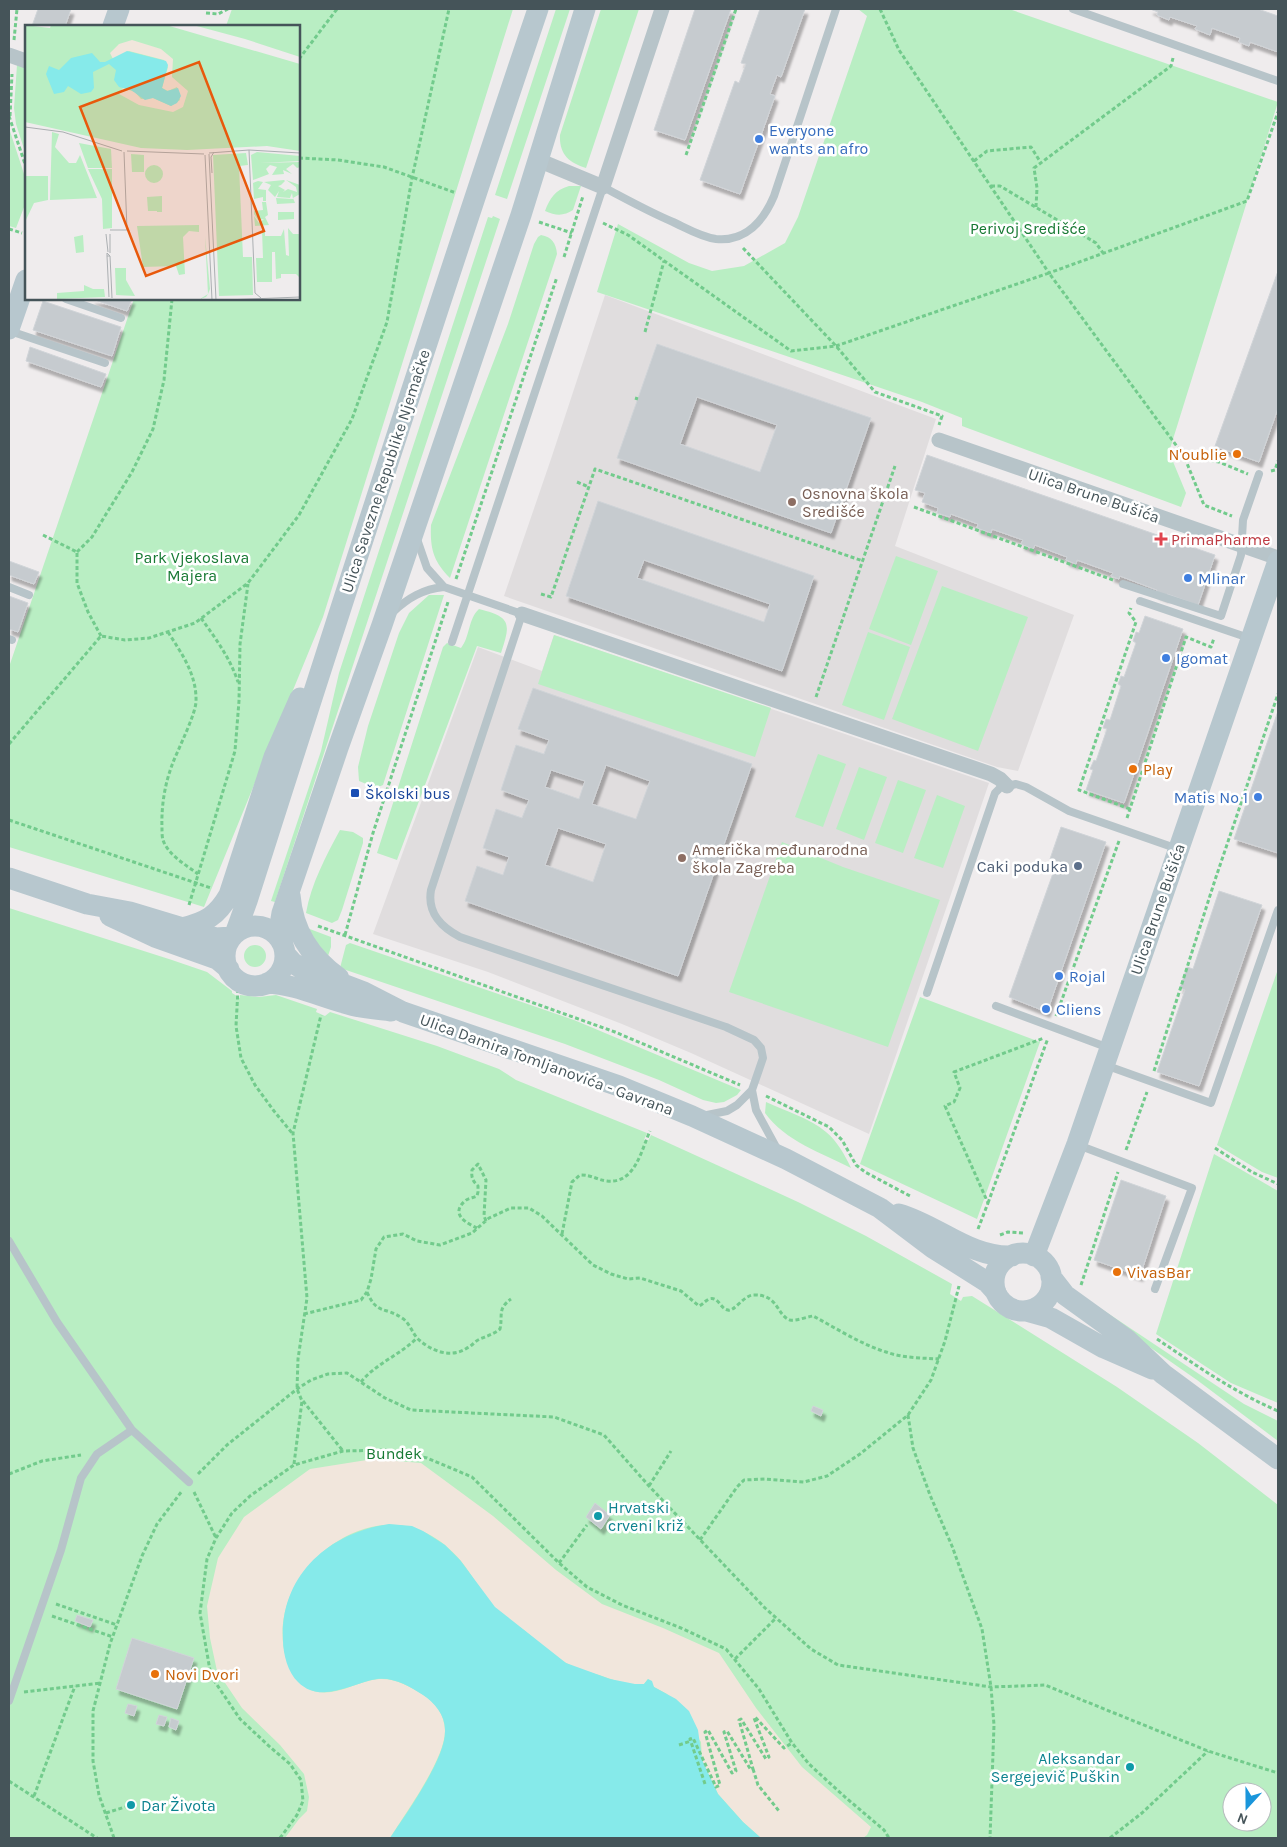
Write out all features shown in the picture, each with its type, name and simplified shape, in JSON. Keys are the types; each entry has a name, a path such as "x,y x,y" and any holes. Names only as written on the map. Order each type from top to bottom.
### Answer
{"street":[{"path":"113,25 119,9"},
{"name":"Ulica Savezne Republike Njemačke","path":"234,936 248,901 332,635 538,9"},
{"path":"87,904 140,931 217,959 234,976 250,985 258,986 267,983 278,976 282,970 283,947 280,922 290,890 382,625 538,160 585,9"},
{"path":"538,160 604,187 662,9"},
{"path":"9,330 25,286"},
{"name":"Ulica Brune Bušića","path":"937,436 1278,559 1076,1144 1034,1256"},
{"path":"522,614 991,774 1007,786"},
{"path":"9,878 87,904 185,919 196,924 216,914 229,895 282,736 332,635"},
{"path":"290,890 293,917 305,945 319,962 351,987"},
{"path":"185,919 216,938 234,936"},
{"path":"229,969 226,956 228,943 234,936 250,926 268,929 275,934 283,947"},
{"name":"Ulica Damira Tomljanovića - Gavrana","path":"283,947 293,963 301,968 351,987 403,1012 591,1076 692,1116 786,1160 880,1208 921,1222 978,1251 1000,1256 1027,1254 1034,1256 1042,1261 1048,1269 1051,1278 1065,1295 1126,1339 1163,1374 1278,1459"},
{"name":"Ulica Damira Tomljanovića - Gavrana","path":"267,983 286,986 346,1004 403,1012"},
{"name":"Ulica Damira Tomljanovića - Gavrana","path":"880,1208 933,1248 987,1282 996,1292 999,1299 1011,1309 1051,1318 1104,1348 1163,1374"},
{"path":"996,1292 995,1275 999,1267 1012,1256"},
{"path":"1026,1311 1035,1309 1049,1296 1052,1287 1051,1278"}],"lane":[{"path":"452,642 604,187 664,218 717,239 736,237 752,228 762,219 774,196 836,9"},
{"path":"1073,9 1278,81"},
{"path":"69,300 121,318"},
{"path":"9,330 106,363"},
{"path":"1123,584 1221,616 1241,555 1243,520 1259,474"},
{"path":"415,526 417,541 427,568 444,587"},
{"path":"382,625 395,611 419,593 431,588 444,587 522,614 429,901 438,920 452,932 474,942 744,1034 754,1040 761,1048 763,1058 752,1090 737,1105 727,1111 713,1115 692,1116"},
{"path":"9,588 29,595"},
{"path":"1140,600 1251,638"},
{"path":"927,993 995,793 1000,788 1016,784 1026,787 1069,811 1178,849"},
{"path":"996,1006 1052,1027 1106,1056 1211,1104 1278,910"},
{"path":"752,1090 756,1110 763,1126 772,1142 786,1160"},
{"path":"1076,1144 1192,1188 1155,1289"},
{"path":"9,1241 57,1322 132,1430 189,1482"},
{"path":"10,1697 61,1550 81,1478 96,1454 132,1430"}],"path":[{"path":"17,9 16,57 9,116 25,164"},
{"path":"206,13 218,14 228,9"},
{"path":"300,58 337,9"},
{"path":"101,636 125,640 149,638 195,623 248,583 299,515 352,419 387,322 412,178 449,9"},
{"path":"686,155 736,9"},
{"path":"880,9 899,50 1049,273 1184,456 1204,505 1224,512"},
{"path":"1036,207 1037,188 1034,168 1170,66 1178,46"},
{"path":"603,223 628,235 790,351 836,346 1103,254 1247,201 1278,112"},
{"path":"974,161 987,151 1031,148 1041,162"},
{"path":"300,158 338,160 384,166 463,196"},
{"path":"561,266 588,180"},
{"path":"991,186 1000,186 1096,243 1103,254"},
{"path":"539,222 572,233"},
{"path":"9,229 22,233"},
{"path":"744,250 836,346 875,392 942,416 937,436"},
{"path":"645,332 664,261"},
{"path":"345,935 373,833 558,275"},
{"path":"101,636 88,612 77,583 78,552 92,537 132,472 153,429 164,380 172,300"},
{"path":"1184,456 1219,462 1238,469"},
{"path":"811,712 895,466"},
{"path":"541,594 551,597 595,469 863,560"},
{"path":"577,482 589,486"},
{"path":"914,507 1123,584"},
{"path":"43,535 78,552"},
{"path":"185,919 235,751 240,644 248,583"},
{"path":"1130,808 1079,790 1136,622 1129,613 1137,588"},
{"path":"202,618 233,666 239,685"},
{"path":"1052,1027 1123,830 1186,637 1211,646 1218,627"},
{"path":"168,632 185,658 194,680 196,703 173,762 164,792 163,840 170,852 198,874"},
{"path":"9,744 101,636"},
{"path":"1152,1075 1278,694"},
{"path":"9,820 212,888"},
{"path":"312,924 615,1032 752,1090 829,1127 842,1140 856,1165 865,1172 917,1199"},
{"path":"238,989 236,994 236,1026 241,1058 255,1085 293,1133"},
{"path":"322,1007 293,1133 306,1298 298,1359 297,1389 302,1401 343,1451"},
{"path":"982,1233 977,1231 988,1203 1049,1036 954,1072 960,1088 954,1102 945,1106 988,1203"},
{"path":"1075,1283 1080,1287 1147,1091"},
{"path":"562,1235 572,1182 580,1175 591,1175 606,1181 621,1180 632,1171 650,1131"},
{"path":"1215,1148 1252,1172 1278,1184"},
{"path":"478,1228 462,1220 459,1215 461,1206 466,1200 476,1196 478,1192 478,1186 473,1182 471,1176 472,1170 478,1164 486,1180 484,1216 486,1221"},
{"path":"304,1314 360,1300 367,1292 376,1249 384,1237 402,1234 417,1241 440,1245 472,1233 486,1221 511,1208 528,1208 542,1216 587,1260 611,1274 628,1278 640,1278 670,1286 682,1291 699,1306 708,1300 717,1300 725,1310 731,1310 743,1298 752,1295 763,1296 770,1298 787,1318 792,1320 813,1316 886,1353 916,1358 939,1359"},
{"path":"993,1235 1017,1231 1024,1233"},
{"path":"700,1540 737,1487 744,1480 765,1479 804,1482 827,1476 860,1454 908,1415 931,1380 939,1359 959,1286"},
{"path":"367,1292 372,1303 378,1309 400,1316 407,1321 417,1338 439,1352 451,1354 459,1352 500,1329 500,1312 511,1299"},
{"path":"361,1382 366,1376 401,1352 417,1338"},
{"path":"1155,1338 1247,1398 1278,1411"},
{"path":"114,1838 99,1795 93,1761 93,1711 113,1637 142,1556 158,1524 189,1482 228,1445 297,1389 311,1380 328,1374 347,1373 385,1398 411,1410 554,1417 604,1435 649,1486 776,1618 812,1649 838,1665 991,1687 1045,1686 1208,1751 1278,1773"},
{"path":"294,1465 302,1401"},
{"path":"908,1415 913,1448 952,1546 982,1629 991,1687 994,1724 990,1838"},
{"path":"280,1838 298,1815 303,1801 301,1780 290,1764 240,1719 211,1676 200,1613 207,1559 216,1538 232,1513 250,1496 294,1465 343,1451 387,1450 427,1458 472,1477 587,1587 622,1606 681,1628 726,1649 759,1689 792,1743 809,1764 884,1830 889,1838"},
{"path":"649,1486 671,1451"},
{"path":"9,1474 42,1460 96,1454"},
{"path":"189,1482 216,1538"},
{"path":"559,1562 587,1524"},
{"path":"44,1600 117,1625"},
{"path":"40,1612 113,1637"},
{"path":"735,1658 776,1618"},
{"path":"10,1697 100,1682"},
{"path":"34,1796 75,1686"},
{"path":"778,1811 758,1785 739,1720 741,1719 766,1759 768,1758 754,1718 756,1717 784,1748 792,1743"},
{"path":"679,1745 694,1738 716,1787 720,1786 705,1732 708,1730 732,1773 736,1771 724,1732 727,1731 751,1770 753,1769"},
{"path":"691,1740 705,1784"},
{"path":"1110,1838 1142,1813 1208,1751"},
{"path":"9,1781 97,1838"},
{"path":"106,1813 125,1807"}],"shaded area":[{"name":"Osnovna škola Središće","path":"605,295 936,419 895,546 1074,615 1018,771 997,767 504,596"},
{"name":"Američka međunarodna škola Zagreba","path":"554,635 989,783 869,1134 691,1053 622,1024 488,972 373,934 478,647 542,671"}],"green space":[{"name":"Park Vjekoslava Majera","path":"232,9 513,9 323,617 204,907 9,847 9,667 134,300 300,300 300,25 226,25"},
{"path":"556,9 570,9 507,199 495,195"},
{"path":"601,9 639,9 586,168 566,157 561,147 560,135"},
{"name":"Perivoj Središće","path":"858,9 1009,9 1278,102 1169,452 1186,493 1181,507 962,426 962,418 922,402 597,292 618,224 689,263 712,271 744,266 785,243 798,217 867,16"},
{"path":"17,65 25,68 25,152 16,124 14,108"},
{"path":"9,128 25,177 25,205 16,228 9,226"},
{"path":"569,186 581,186 573,210 560,215 545,211 554,195"},
{"path":"493,216 500,219 275,902 271,901 321,751 339,673 488,217 492,218"},
{"path":"541,235 553,241 557,254 450,578 436,560 431,541 431,525 508,324 534,244"},
{"path":"896,556 938,571 911,645 869,629"},
{"path":"942,586 1028,617 978,751 892,719"},
{"path":"429,595 444,595 383,785 376,788 359,781 358,767 368,726 399,633 409,613"},
{"path":"479,609 497,615 506,623 506,635 501,653 477,646 397,860 377,853 443,647 447,643 461,648 475,613"},
{"path":"868,632 910,647 884,720 842,705"},
{"path":"554,635 771,708 755,757 538,684"},
{"path":"818,754 846,764 823,827 795,817"},
{"path":"859,767 887,777 864,840 836,829"},
{"path":"898,780 926,790 903,853 875,843"},
{"path":"937,795 965,806 943,868 914,858"},
{"path":"340,830 353,832 363,838 363,843 342,910 338,920 332,923 306,913 315,881"},
{"path":"782,842 843,867 940,900 888,1047 729,992"},
{"name":"Bundek","path":"9,908 207,972 240,998 240,995 259,997 276,995 317,1009 316,1012 325,1016 330,1012 437,1046 499,1069 516,1080 647,1133 644,1140 648,1141 651,1135 798,1202 866,1236 952,1284 950,1294 961,1301 963,1297 972,1296 1117,1387 1198,1443 1278,1505 1278,1838 9,1838"},
{"path":"307,928 331,937 331,947 327,959"},
{"path":"350,943 574,1020 741,1090 737,1095 724,1102 716,1103 703,1100 659,1080 565,1044 340,968 346,945"},
{"path":"255,945 263,948 266,956 263,964 255,967 247,964 244,956 247,948"},
{"path":"1278,969 1278,1178 1262,1172 1217,1145"},
{"path":"920,997 1040,1042 977,1219 860,1164"},
{"path":"766,1102 820,1127 834,1140 851,1168 793,1139 773,1123 765,1113"},
{"path":"1214,1154 1278,1191 1278,1403 1231,1383 1156,1334"},
{"path":"1085,1298 1244,1404 1278,1421 1278,1441 1197,1380 1105,1316"}],"sand":[{"path":"373,1459 421,1463 493,1516 556,1570 602,1604 719,1653 756,1708 802,1767 871,1827 867,1835 863,1838 761,1838 743,1822 718,1794 702,1760 701,1742 667,1694 654,1687 648,1679 644,1684 627,1684 580,1669 562,1661 495,1608 461,1561 434,1537 404,1526 388,1525 371,1527 355,1532 338,1541 311,1563 292,1592 286,1608 283,1624 283,1641 286,1658 292,1673 298,1681 311,1690 320,1692 337,1691 370,1680 385,1679 402,1683 427,1697 441,1714 445,1725 439,1756 432,1771 390,1838 285,1838 307,1811 309,1797 304,1774 280,1745 242,1708 217,1671 210,1638 207,1606 218,1558 244,1517 310,1469"}],"water":[{"path":"389,1524 412,1526 445,1545 460,1560 495,1607 566,1663 610,1679 635,1684 644,1684 648,1679 652,1681 654,1687 676,1699 689,1711 698,1730 702,1760 718,1794 743,1822 761,1838 390,1838 424,1786 439,1757 445,1732 442,1715 432,1702 423,1695 407,1685 389,1679 367,1681 336,1691 316,1692 307,1689 294,1678 289,1668 285,1657 283,1640 284,1617 290,1596 299,1578 312,1561 346,1537 367,1529"}],"building":[{"path":"38,9 71,9 65,25 32,25"},
{"path":"695,9 731,9 685,140 654,130"},
{"path":"760,9 805,9 781,77 777,75 770,94 775,96 740,194 700,180 735,81 739,83 746,64 741,63"},
{"path":"1150,9 1258,9 1278,16 1278,52 1250,42 1249,46 1239,42 1240,38 1212,28 1210,35 1195,29 1197,26 1170,17 1169,20 1157,15 1158,12"},
{"path":"1278,271 1278,408 1259,462 1215,446"},
{"path":"95,300 132,300 127,311"},
{"path":"43,301 121,327 112,356 33,330"},
{"path":"657,344 871,418 831,533 617,458","holes":["697,397 777,425 760,472 680,444"]},
{"path":"30,347 106,374 101,387 26,361"},
{"path":"927,455 1215,555 1198,605 1167,594 1166,597 1156,593 1157,590 1120,576 1119,579 1111,576 1113,573 1077,560 1076,564 1066,560 1067,557 1035,545 1033,549 1021,544 1023,540 992,529 991,533 977,528 978,524 951,514 950,517 937,513 938,508 922,502 925,493 915,490"},
{"path":"598,501 814,576 782,671 566,596","holes":["644,560 770,604 764,622 637,578"]},
{"path":"9,561 39,572 34,584 9,575"},
{"path":"9,596 28,603 18,632 9,629"},
{"path":"1145,616 1183,629 1124,803 1086,790 1093,770 1090,769 1094,760 1096,761 1107,729 1103,728 1106,719 1110,720 1121,686 1118,684 1121,676 1124,677 1136,643 1133,641 1136,632 1139,633"},
{"path":"533,688 752,764 678,976 465,901 477,866 503,875 509,857 483,848 496,809 522,818 529,800 501,790 516,745 544,754 549,740 518,729","holes":["606,765 650,781 636,819 592,804","551,770 585,781 579,799 545,787","558,828 606,844 593,882 545,865"]},
{"path":"1278,711 1278,853 1234,839"},
{"path":"1061,827 1106,842 1047,1012 1009,997 1057,862 1050,859"},
{"path":"1219,891 1262,905 1199,1086 1157,1072 1185,990 1180,988 1187,967 1193,969"},
{"path":"1121,1180 1166,1196 1140,1276 1094,1260"},
{"path":"813,1406 823,1410 821,1416 811,1411"},
{"name":"Hrvatski crveni križ","path":"595,1503 610,1515 601,1529 586,1517"},
{"path":"77,1615 93,1620 90,1627 75,1621"},
{"name":"Novi Dvori","path":"132,1638 194,1658 177,1709 116,1689"},
{"path":"128,1704 137,1706 134,1716 125,1713"},
{"path":"159,1715 167,1717 164,1726 156,1724"},
{"path":"171,1718 179,1721 176,1730 169,1727"}],"place":[{"name":"Everyone wants an afro","path":"759,139"},
{"name":"N'oublie","path":"1237,454"},
{"name":"Osnovna škola Središće","path":"792,502"},
{"name":"PrimaPharme","path":"1161,539"},
{"name":"Mlinar","path":"1188,578"},
{"name":"Igomat","path":"1166,658"},
{"name":"Play","path":"1133,769"},
{"name":"Školski bus","path":"355,793"},
{"name":"Matis No 1","path":"1258,797"},
{"name":"Američka međunarodna škola Zagreba","path":"682,858"},
{"name":"Caki poduka","path":"1078,866"},
{"name":"Rojal","path":"1059,976"},
{"name":"Cliens","path":"1046,1009"},
{"name":"VivasBar","path":"1117,1272"},
{"name":"Hrvatski crveni križ","path":"598,1516"},
{"name":"Novi Dvori","path":"155,1674"},
{"name":"Aleksandar Sergejevič Puškin","path":"1130,1767"},
{"name":"Dar Života","path":"131,1805"}]}
